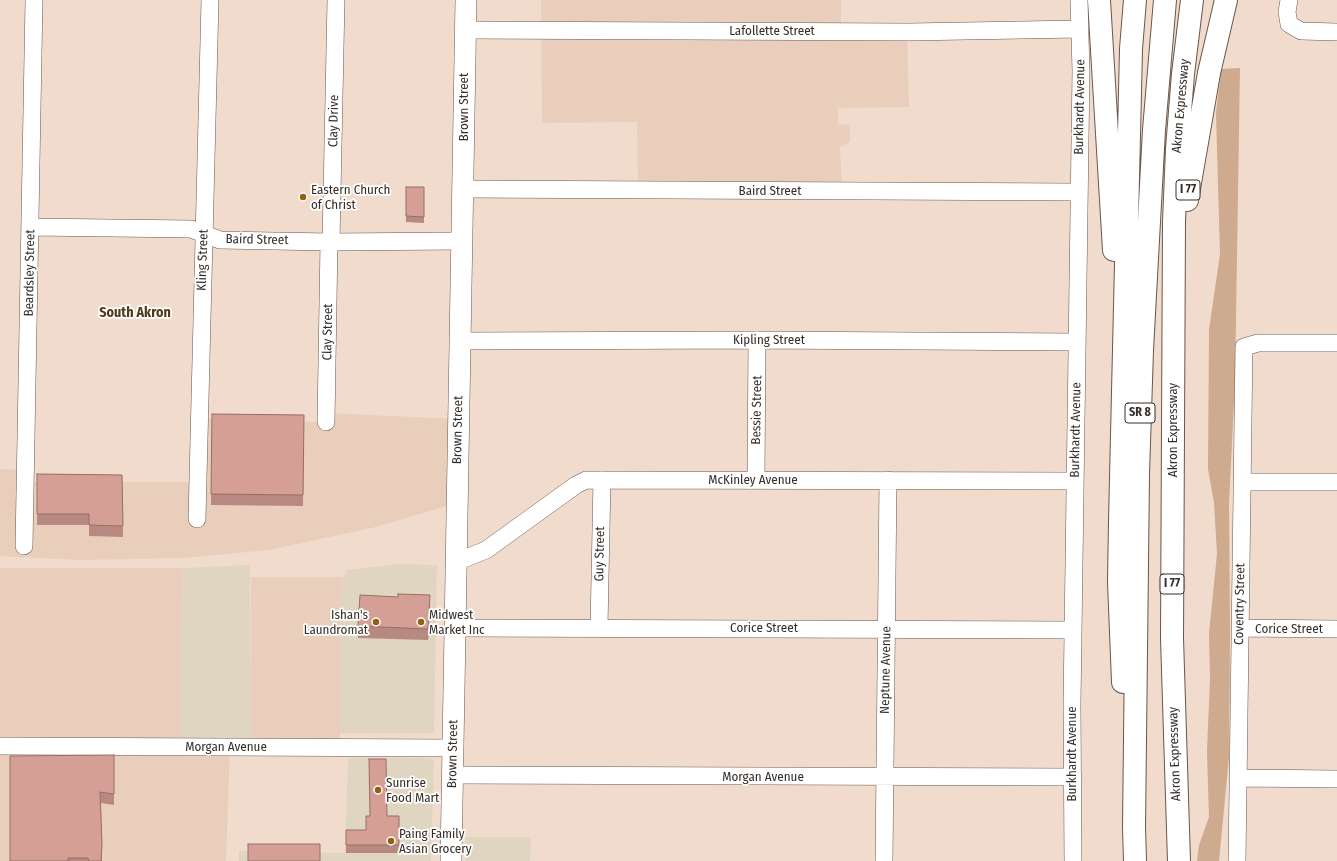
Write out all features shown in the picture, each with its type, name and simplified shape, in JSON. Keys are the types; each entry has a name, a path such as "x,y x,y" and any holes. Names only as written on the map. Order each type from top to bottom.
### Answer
{"highway":[{"path":"1099,0 1114,250 1125,319"},
{"path":"1134,827 1123,683 1119,582 1131,49 1135,0"},
{"name":"Akron Expressway","path":"1135,861 1134,827 1142,350 1154,130 1165,0"},
{"name":"Akron Expressway","path":"1179,861 1172,638 1173,308 1177,149 1183,74 1192,0"},
{"name":"I 77","path":"1173,308 1184,218 1209,73 1226,0"},
{"path":"1209,73 1230,0"}],"main road":[{"name":"Brown Street","path":"451,861 466,0"}],"street":[{"name":"Beardsley Street","path":"24,546 34,0"},
{"name":"Kling Street","path":"197,519 210,0"},
{"name":"Clay Drive","path":"330,242 336,0"},
{"name":"Burkhardt Avenue","path":"1073,861 1074,481 1081,71 1079,0"},
{"path":"1289,0 1287,12 1289,24 1301,31 1337,32"},
{"name":"Lafollette Street","path":"465,30 909,32 1079,29"},
{"name":"Baird Street","path":"462,190 1078,192"},
{"name":"Baird Street","path":"31,227 191,228 220,240 330,242 461,241"},
{"name":"Clay Street","path":"326,422 330,242"},
{"name":"Kipling Street","path":"460,341 757,340 1077,342"},
{"name":"Bessie Street","path":"756,479 757,340"},
{"name":"Coventry Street","path":"1237,861 1240,778 1239,726 1244,347 1258,343 1337,343"},
{"name":"McKinley Avenue","path":"456,562 486,550 576,485 586,480 756,479 1074,481"},
{"name":"Guy Street","path":"600,627 602,480"},
{"name":"Neptune Avenue","path":"884,861 888,480"},
{"path":"1242,482 1337,482"},
{"name":"Corice Street","path":"455,628 600,627 1073,630"},
{"name":"Corice Street","path":"1241,628 1337,629"},
{"name":"Morgan Avenue","path":"0,746 452,748"},
{"name":"Morgan Avenue","path":"453,776 884,777 1073,774"},
{"path":"1240,778 1337,779"}],"shaded area":[{"path":"541,0 841,0 841,32 909,32 907,44 909,107 838,108 838,124 850,125 850,142 840,147 842,191 638,190 637,122 542,123"},
{"path":"1240,68 1235,382 1229,503 1229,757 1219,861 1197,861 1199,845 1209,817 1207,751 1210,679 1209,633 1217,554 1214,503 1208,469 1209,330 1220,254 1216,113 1221,69"},
{"path":"326,413 458,419 457,503 376,527 269,550 184,558 80,560 0,556 0,469 26,470 26,482 198,482 200,419 326,422"},
{"path":"399,564 437,565 433,733 340,733 341,585 347,570"},
{"path":"250,565 251,747 181,747 180,665 183,568"},
{"path":"0,568 183,568 180,665 181,747 230,747 226,861 0,861"},
{"path":"251,577 344,577 341,585 340,747 251,747"},
{"path":"348,758 430,758 434,761 431,861 239,861 239,851 345,853"},
{"path":"466,837 531,837 530,861 466,861"}],"building":[{"path":"406,187 424,187 424,217 406,216"},
{"path":"212,414 304,415 303,495 211,494"},
{"path":"37,474 122,475 123,526 89,525 89,514 37,514"},
{"path":"398,594 430,595 428,629 358,626 360,595 398,597"},
{"path":"114,755 114,794 100,792 102,844 101,861 89,861 88,858 68,858 68,861 10,861 10,756"},
{"path":"369,759 386,759 387,816 399,816 399,845 346,845 346,830 366,830 366,816 370,816"},
{"path":"248,844 320,844 320,861 248,861"}],"place":[{"name":"Eastern Church of Christ","path":"303,197"},
{"name":"Ishan's Laundromat","path":"376,622"},
{"name":"Midwest Market Inc","path":"421,622"},
{"name":"Sunrise Food Mart","path":"378,790"},
{"name":"Paing Family Asian Grocery","path":"391,841"}],"district":[{"name":"South Akron","path":"135,313"}]}
